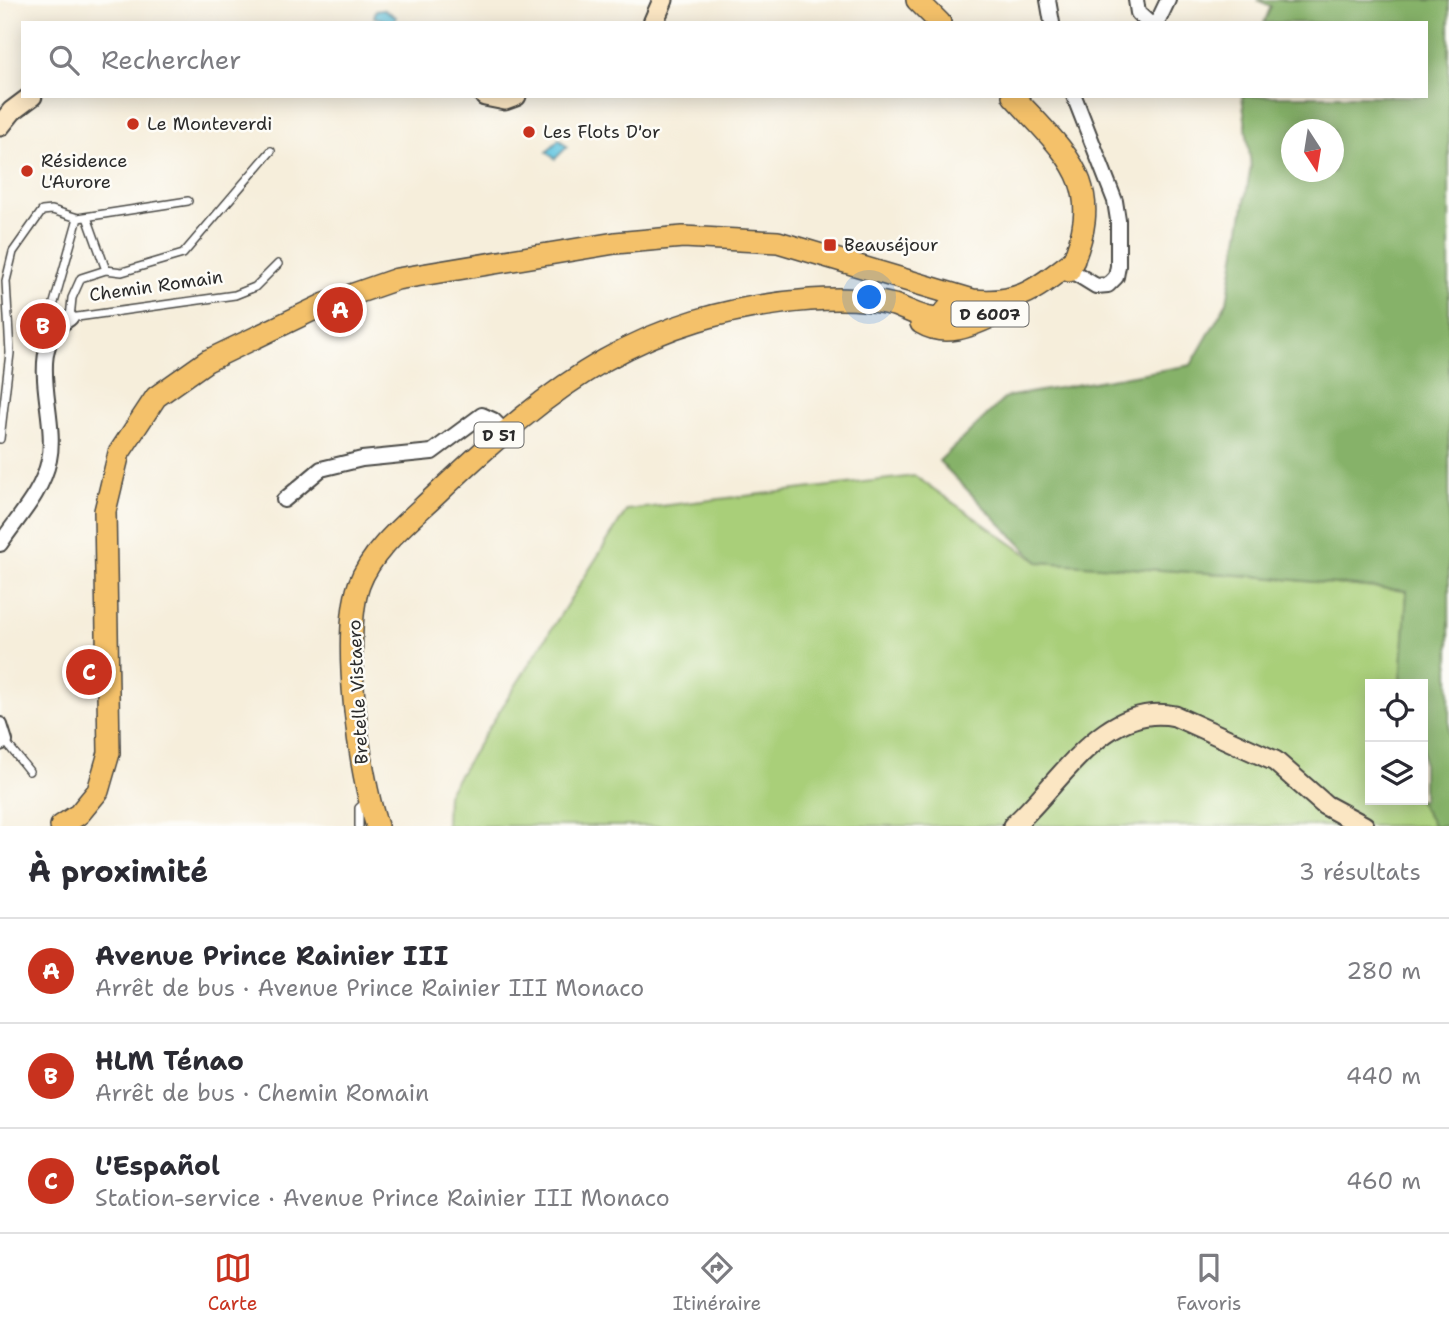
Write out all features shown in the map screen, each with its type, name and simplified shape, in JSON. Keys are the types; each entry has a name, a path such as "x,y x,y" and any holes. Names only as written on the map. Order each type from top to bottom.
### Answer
{"main road":[{"path":"654,21 663,0"},
{"path":"918,0 938,21"},
{"path":"0,125 12,111 29,98"},
{"path":"1015,98 1070,159 1080,179 1085,200 1084,229 1070,266"},
{"name":"D 6007","path":"61,826 79,814 98,791 109,753 105,512 110,481 119,453 134,427 156,397 186,373 325,304 397,279 615,243 683,237 778,242 892,277 904,285 961,308 995,315 1032,302 1060,283 1070,266"},
{"name":"D 6007","path":"961,308 1007,300 1033,291 1070,266"},
{"name":"Bretelle Vistaero","path":"377,826 368,801 357,730 352,618 359,584 383,548 503,430 589,367 671,328 714,316 810,300 857,299 895,306 913,314 939,319 961,308"},
{"path":"1013,826 1102,735 1135,718 1160,714 1175,716 1275,761 1325,805 1364,826"}],"street":[{"path":"1048,0 1052,21"},
{"path":"1136,0 1138,13 1148,21"},
{"path":"1156,21 1168,0"},
{"path":"1070,266 1096,286 1108,285 1116,277 1118,266 1118,220 1115,201 1075,98"},
{"name":"Chemin Romain","path":"0,544 32,502 49,459 51,429 46,346 63,322"},
{"path":"284,500 321,469 362,459 432,452 482,415 493,419 503,430"},
{"path":"0,725 2,742"}],"lane":[{"name":"Chemin Romain","path":"63,322 82,278 106,270 122,272 183,254 271,151"},
{"path":"0,439 10,353 6,281 13,252 42,211 52,210 83,218 188,201"},
{"name":"Chemin Romain","path":"83,218 106,270"},
{"name":"Chemin Romain","path":"63,322 52,310 83,218"},
{"name":"Chemin Romain","path":"63,322 235,295 255,287 278,264"},
{"path":"2,742 29,771"},
{"path":"359,826 359,808 368,801"}],"green space":[{"path":"1257,0 1449,0 1449,826 1434,826 1421,805 1428,805 1428,679 1401,679 1407,591 1253,576 1038,562 939,461 1006,397 1191,365 1227,302 1251,166 1242,98 1428,98 1428,21 1265,21 1271,6"},
{"path":"915,476 1038,562 1253,576 1407,591 1401,679 1365,679 1365,805 1421,805 1434,826 446,826 447,794 627,510"}],"water":[{"path":"384,9 396,17 394,21 387,21 374,17 376,10"},
{"path":"559,139 567,147 555,159 547,152"}],"place":[{"name":"Le Monteverdi","path":"133,124"},
{"name":"Les Flots D'or","path":"529,132"},
{"name":"Résidence L'Aurore","path":"27,171"},
{"name":"Beauséjour","path":"830,245"},
{"name":"Avenue Prince Rainier III","path":"340,310"},
{"name":"HLM Ténao","path":"43,326"},
{"name":"L'Español","path":"89,672"}]}
